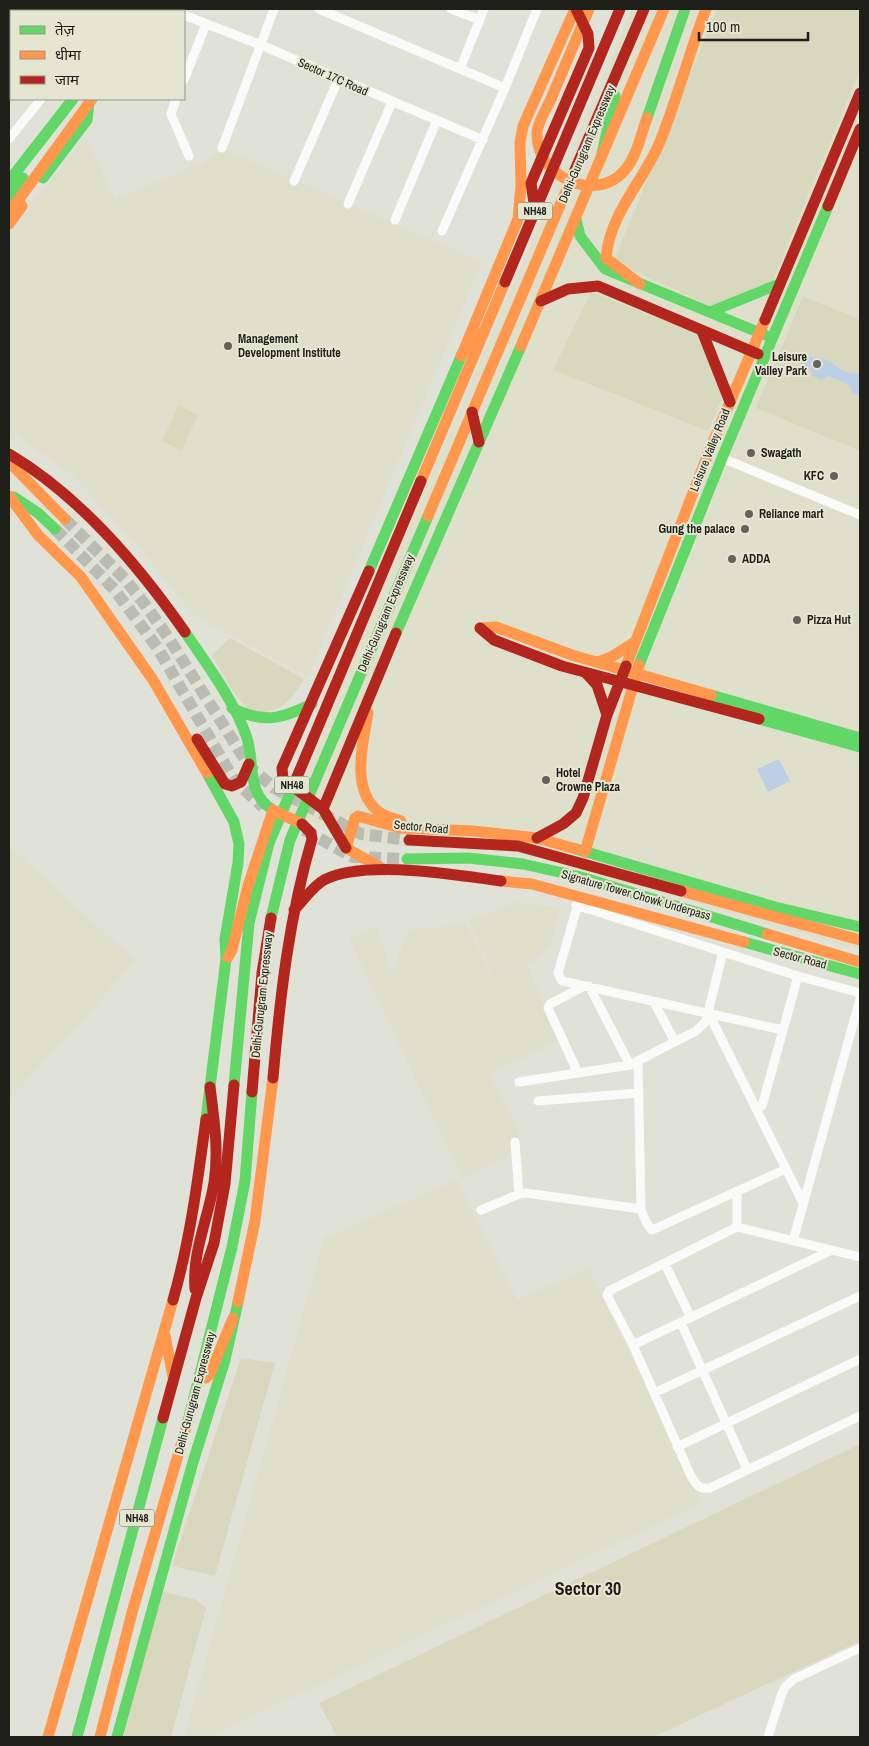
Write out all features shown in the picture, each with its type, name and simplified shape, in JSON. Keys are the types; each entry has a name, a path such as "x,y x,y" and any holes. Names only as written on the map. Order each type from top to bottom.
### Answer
{"main road":[{"path":"535,211 531,183 589,48 588,34 575,9"},
{"path":"346,848 323,809 283,779 281,772 414,470 518,219 521,186 520,142 523,126 575,9"},
{"path":"589,9 537,131 539,150 546,164 564,179 580,183 600,184 618,177 633,159 685,9"},
{"name":"Delhi-Gurugram Expressway","path":"77,1737 196,1298 214,1243 226,1181 249,923 268,843 620,9"},
{"name":"Delhi-Gurugram Expressway","path":"100,1737 133,1609 198,1386 245,1184 262,973 272,909 290,840 644,9"},
{"path":"323,809 372,689 541,301 664,9"},
{"path":"640,284 632,274 615,266 606,258 606,246 625,201 657,146 706,9"},
{"path":"601,158 624,58"},
{"name":"Leisure Valley Road","path":"537,838 563,824 576,813 583,798 619,681 730,402 860,93"},
{"path":"9,181 72,100"},
{"path":"9,197 88,100"},
{"path":"9,224 87,120 88,100"},
{"path":"9,213 65,129"},
{"name":"Leisure Valley Road","path":"585,852 636,673 722,458 860,129"},
{"path":"576,218 580,236 601,265 614,274 773,338"},
{"path":"710,312 779,284"},
{"path":"541,301 550,295 580,285 598,286 765,358"},
{"path":"461,356 503,287"},
{"path":"721,339 730,320"},
{"path":"702,331 730,402"},
{"path":"481,391 504,385"},
{"path":"470,416 479,442"},
{"path":"9,454 29,465 71,501 113,542 149,582 170,611 232,708 248,743 254,788 259,800 273,810 306,827 311,833 312,840 294,910 281,988 270,1107 255,1222 225,1360 191,1472 117,1737"},
{"path":"9,462 65,519"},
{"path":"9,494 38,513 55,529"},
{"path":"9,494 38,535 81,577 153,680 179,722 234,822 239,844 238,864 225,939 226,959 198,1180 180,1276 165,1334 48,1737"},
{"path":"860,738 624,670 496,627 480,628 494,640 586,673 632,686 679,696 860,747"},
{"path":"598,662 613,656 635,642"},
{"path":"586,673 597,685 607,715"},
{"path":"372,689 360,763 363,782 369,799 380,812 420,828"},
{"path":"232,708 249,717 273,720 312,704"},
{"path":"179,722 194,735 225,784 232,786 241,782 251,759"},
{"path":"226,959 232,950 248,886 273,810"},
{"name":"Sector Road","path":"860,927 775,907 537,838 400,828 358,816 355,818 346,848 387,871 425,872 532,884 578,901 860,974"},
{"name":"Signature Tower Chowk Underpass","path":"409,840 518,846 860,940"},
{"name":"Signature Tower Chowk Underpass","path":"407,859 468,858 523,864 581,877 860,962"},
{"path":"294,910 322,881 354,872 387,871"},
{"path":"196,1298 194,1270 214,1183 217,1152 210,1087"},
{"path":"198,1386 210,1374 233,1318"},
{"path":"165,1334 174,1381"}],"street":[{"path":"222,148 274,9"},
{"path":"319,9 505,88"},
{"path":"451,9 480,20"},
{"path":"460,69 484,9"},
{"path":"442,231 505,88 536,9"},
{"name":"Sector 17C Road","path":"185,15 261,45 338,80 482,140"},
{"path":"185,77 206,24"},
{"path":"294,181 338,80"},
{"path":"9,138 40,100"},
{"path":"176,100 171,114 189,156"},
{"path":"348,204 392,102"},
{"path":"395,220 437,120"},
{"path":"722,458 860,515"},
{"path":"783,1030 708,1012 562,982 558,973 578,901 723,952 860,993"},
{"path":"519,1082 634,1063 702,1027 706,1021 723,952"},
{"path":"762,1106 798,976"},
{"path":"587,986 634,1063 638,1093 641,1209 646,1222 652,1230 786,1169"},
{"path":"578,1073 548,1008 550,1004 587,986"},
{"path":"793,1241 860,999"},
{"path":"654,1002 675,1042"},
{"path":"708,1012 803,1203"},
{"path":"538,1101 638,1093"},
{"path":"515,1142 519,1194"},
{"path":"737,1191 737,1227"},
{"path":"481,1210 519,1194 534,1193 641,1209"},
{"path":"860,1258 737,1227 609,1291 607,1295 633,1345 690,1474 697,1486 702,1489 710,1488 860,1416"},
{"path":"633,1345 832,1250"},
{"path":"665,1264 691,1318"},
{"path":"654,1393 860,1296"},
{"path":"681,1323 747,1469"},
{"path":"677,1447 860,1359"},
{"path":"768,1737 786,1687 794,1679 860,1648"}],"shaded area":[{"path":"632,9 860,9 860,950 517,853 363,844 289,813 378,598"},
{"path":"717,9 860,9 860,70 773,280 710,306 614,261"},
{"name":"Management Development Institute","path":"86,138 115,200 202,163 222,148 482,262 308,677 193,615 146,556 72,475 9,430 9,230"},
{"path":"591,292 700,335 722,399 708,431 553,370"},
{"name":"Leisure Valley Park","path":"803,296 860,320 860,451 756,408"},
{"path":"178,406 198,415 182,450 162,441"},
{"path":"230,638 304,679 294,694 283,705 269,711 250,712 232,690 212,655"},
{"path":"9,846 136,961 9,1100"},
{"path":"518,902 561,908 550,946 533,961 494,978 468,920"},
{"path":"467,924 493,980 527,965 560,1040 489,1074 520,1132 509,1155 462,1178 349,938 376,926 392,974 408,930"},
{"path":"457,1180 517,1300 589,1268 701,1503 209,1737 184,1737 324,1238"},
{"path":"241,1358 275,1363 215,1576 172,1566"},
{"path":"860,1444 860,1641 653,1737 337,1737 319,1703"},
{"path":"161,1591 197,1600 206,1608 171,1737 123,1737"}],"water":[{"path":"798,351 815,358 825,359 847,372 853,374 860,373 860,396 852,393 849,385 829,376 821,380 813,376 809,368 793,361"},
{"path":"779,759 790,781 768,792 757,769"}],"tunnel":[{"path":"65,519 125,579 146,606 168,637 249,766 274,788 361,834 409,840"},
{"path":"55,529 114,589 157,647 234,780 263,807"},
{"path":"304,830 353,857 407,859"}],"traffic: fast":[{"path":"647,118 685,9"},
{"path":"601,158 615,96"},
{"path":"9,181 72,100"},
{"path":"43,178 87,120 89,103"},
{"path":"9,197 23,178"},
{"path":"639,665 722,458 828,206"},
{"path":"576,219 580,236 605,269 765,335"},
{"path":"710,312 779,284"},
{"path":"396,633 521,346"},
{"path":"369,571 463,352"},
{"path":"14,497 38,513 55,529"},
{"path":"271,918 290,840 428,516"},
{"path":"185,632 219,683 242,724 247,738 255,787 264,803 273,810"},
{"path":"711,695 860,738"},
{"path":"232,708 254,716 272,718 291,713 312,704"},
{"path":"759,719 860,747"},
{"path":"206,1119 226,959 225,939 238,863 239,844 234,822 207,773"},
{"path":"234,1085 249,923 269,843 297,777"},
{"path":"576,849 775,907 860,927"},
{"path":"407,859 468,858 523,864 581,877 767,934"},
{"path":"744,942 860,974"},
{"path":"188,1421 232,1247 245,1181 252,1092"},
{"path":"117,1737 193,1462 225,1360 238,1302"},
{"path":"77,1737 163,1418"}],"traffic: slow":[{"path":"463,352 518,219 521,186 520,143 523,126 575,9"},
{"path":"589,9 540,120 537,132 539,147 545,160 554,171 566,179 579,184 593,186 607,183 619,176 630,164 647,118"},
{"path":"521,346 664,9"},
{"path":"640,284 606,258 609,242 620,212 659,144 706,9"},
{"path":"9,213 91,100"},
{"path":"428,516 575,170"},
{"path":"9,224 22,206"},
{"path":"421,481 505,282"},
{"path":"626,666 710,449 765,320"},
{"path":"461,356 476,332"},
{"path":"9,462 65,519"},
{"path":"9,496 38,535 81,577 153,680 207,773"},
{"path":"480,628 496,627 572,655 711,695"},
{"path":"598,662 613,656 635,642"},
{"path":"585,852 639,665"},
{"path":"368,713 361,766 361,779 364,791 370,803 379,812 401,821"},
{"path":"228,957 232,950 248,886 273,810 302,824"},
{"path":"346,848 355,818 358,816 400,828 473,831 537,838 576,849"},
{"path":"346,848 385,870"},
{"path":"501,881 532,884 744,942"},
{"path":"681,891 860,940"},
{"path":"767,934 860,962"},
{"path":"238,1302 255,1221 273,1078"},
{"path":"48,1737 173,1300"},
{"path":"206,1378 210,1374 233,1318"},
{"path":"165,1335 173,1377"},
{"path":"100,1737 133,1609 188,1421"}],"traffic: jam":[{"path":"535,210 531,183 589,48 588,34 576,9"},
{"path":"505,282 620,9"},
{"path":"575,170 644,9"},
{"path":"765,320 860,93"},
{"path":"828,206 860,129"},
{"path":"541,301 568,289 598,286 758,354"},
{"path":"702,331 730,402"},
{"path":"472,412 479,442"},
{"path":"9,454 60,490 106,534 148,582 185,632"},
{"path":"297,777 421,481"},
{"path":"346,848 323,809 283,779 282,768 369,571"},
{"path":"480,628 494,640 562,666 759,719"},
{"path":"323,809 396,633"},
{"path":"537,838 563,824 576,813 583,798 607,715 626,666"},
{"path":"586,673 597,685 607,715"},
{"path":"197,739 225,784 232,786 241,782 249,764"},
{"path":"273,1078 286,957 297,898 312,839 311,833 302,824"},
{"path":"409,840 518,846 681,891"},
{"path":"294,910 324,880 362,870 411,870 501,881"},
{"path":"252,1092 262,973 271,918"},
{"path":"163,1418 196,1298 214,1243 225,1184 234,1085"},
{"path":"195,1289 198,1249 214,1183 216,1159 210,1087"},
{"path":"173,1300 189,1233 206,1119"}],"place":[{"name":"Management Development Institute","path":"228,346"},
{"name":"Leisure Valley Park","path":"817,364"},
{"name":"Swagath","path":"751,453"},
{"name":"KFC","path":"834,476"},
{"name":"Reliance mart","path":"749,514"},
{"name":"Gung the palace","path":"745,529"},
{"name":"ADDA","path":"732,559"},
{"name":"Pizza Hut","path":"797,620"},
{"name":"Hotel Crowne Plaza","path":"546,780"}],"district":[{"name":"Sector 30","path":"588,1588"}]}
